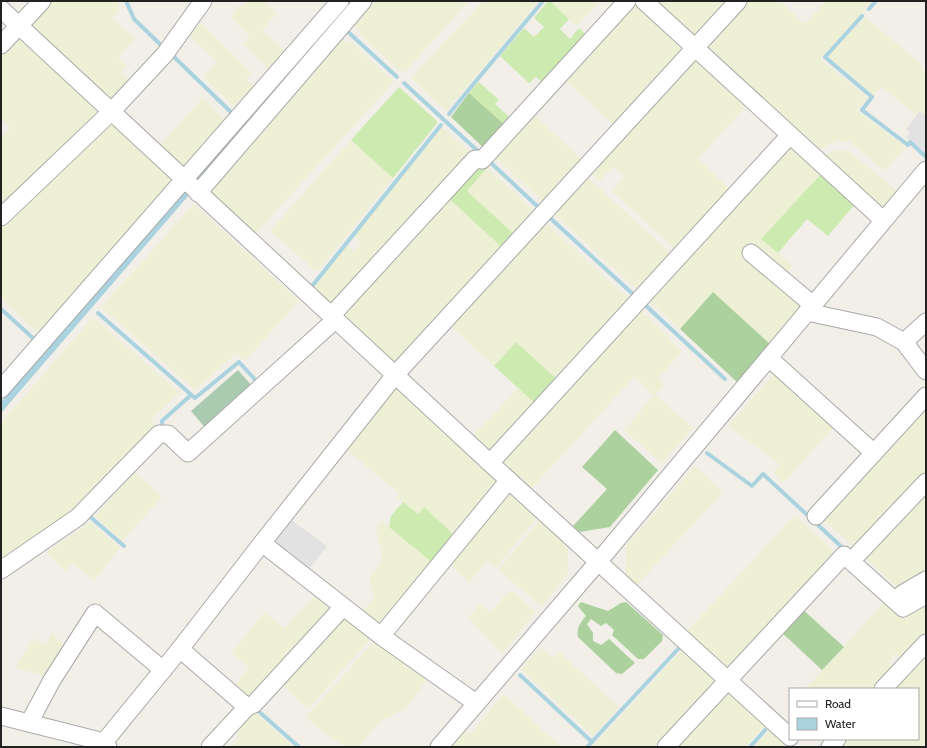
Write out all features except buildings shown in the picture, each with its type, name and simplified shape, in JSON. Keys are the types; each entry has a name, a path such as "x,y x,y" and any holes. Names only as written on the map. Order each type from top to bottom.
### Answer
{"street":[{"path":"1,45 42,1"},
{"path":"1,217 111,112 168,51 203,1"},
{"path":"191,186 340,1"},
{"path":"1,389 364,1"},
{"path":"1,570 78,518 159,434 168,434 188,453 333,318 475,159 482,160 627,1"},
{"path":"644,1 883,220"},
{"path":"1,716 104,745 395,375 738,1"},
{"path":"1,9 490,463 789,736"},
{"path":"490,463 790,135"},
{"path":"439,747 598,562 883,220 926,171"},
{"path":"751,253 810,308 877,327 904,342 926,371"},
{"path":"904,342 926,322"},
{"path":"769,358 874,453"},
{"path":"816,516 926,396"},
{"path":"381,636 509,480"},
{"path":"858,554 926,482"},
{"path":"262,543 381,636 476,703"},
{"path":"666,747 844,555 903,608 926,595"},
{"path":"902,594 926,580"},
{"path":"210,747 247,707 254,704 343,607"},
{"path":"29,723 52,680 95,613 163,670"},
{"path":"884,688 926,643"},
{"path":"180,649 247,707"},
{"path":"793,740 801,747"}],"green space":[{"path":"46,1 116,1 119,4 119,11 112,18 135,39 118,58 126,66 121,72 133,84 112,103 28,25"},
{"path":"250,1 264,1 277,13 262,30 287,53 271,71 243,44 250,36 231,18 238,7"},
{"path":"367,1 469,1 405,72 402,73 359,33 360,31 352,24"},
{"path":"483,1 539,1 446,111 411,78"},
{"path":"548,1 550,1 569,19 560,29 570,39 579,28 591,39 546,86 536,77 529,83 500,56 524,28 534,37 544,27 534,18"},
{"path":"550,1 600,1 577,26"},
{"path":"651,1 732,1 692,39"},
{"path":"745,1 780,1 805,24 826,1 873,1 820,59 867,97 857,111 906,147 885,171 850,142 838,140 814,152 703,50"},
{"path":"633,3 683,48 684,52 615,126 561,76"},
{"path":"865,17 920,63 926,77 926,116 920,111 917,115 881,87 874,96 828,56"},
{"path":"196,19 252,73 246,79 257,89 238,110 203,77 217,62 186,32"},
{"path":"17,35 102,113 1,213 1,137 10,128 1,120 1,50"},
{"path":"341,37 348,43 350,41 393,81 391,83 392,84 255,234 207,190"},
{"path":"696,59 747,105 698,159 734,192 676,257 672,246 612,191 624,176 613,167 600,181 588,170"},
{"path":"479,82 499,100 495,104 514,121 508,128 469,93"},
{"path":"399,87 438,122 393,178 351,140"},
{"path":"469,93 508,128 487,151 451,117"},
{"path":"203,98 227,123 188,166 184,166 160,145"},
{"path":"530,111 584,161 545,203 491,154"},
{"path":"111,122 172,178 172,182 39,334 1,298 1,224"},
{"path":"442,127 475,156 334,306 314,288 347,245 355,251 361,242 354,236"},
{"path":"351,140 393,178 317,272 270,231"},
{"path":"790,143 823,171 762,239 793,266 783,277 804,305 771,345 713,292 680,329 647,299"},
{"path":"835,150 845,150 851,153 898,192 883,209 821,157"},
{"path":"480,162 487,168 467,191 516,236 504,249 446,196"},
{"path":"487,168 534,211 516,236 466,191"},
{"path":"584,174 667,250 669,264 641,293 551,211"},
{"path":"821,174 856,203 828,236 807,219 778,253 761,239"},
{"path":"446,196 504,249 399,362 392,362 341,315"},
{"path":"194,204 299,301 245,361 237,353 195,390 101,307"},
{"path":"543,220 632,302 559,381 516,342 494,366 448,323"},
{"path":"713,292 771,345 738,383 680,329"},
{"path":"638,308 670,338 669,340 682,352 658,379 664,385 655,395 693,428 662,464 624,430 654,395 634,377 531,489 499,459"},
{"path":"93,317 180,393 152,418 155,433 76,515 1,565 1,423"},
{"path":"516,342 560,382 538,406 494,366"},
{"path":"238,370 253,387 207,430 191,411"},
{"path":"776,371 836,425 783,483 773,473 779,464 728,426"},
{"path":"396,386 500,481 456,537 424,507 418,514 397,497 399,493 343,447"},
{"path":"518,388 538,406 491,453 473,436"},
{"path":"926,402 926,477 858,550 821,518"},
{"path":"615,430 658,470 610,527 580,532 573,526 607,489 582,467"},
{"path":"695,466 723,492 637,585 625,574 627,545"},
{"path":"135,472 162,497 122,541 95,516"},
{"path":"926,486 926,574 900,589 862,555"},
{"path":"508,489 538,516 496,568 487,561 469,583 447,560"},
{"path":"403,502 418,514 424,507 456,537 434,564 389,527 391,516"},
{"path":"795,515 838,556 729,670 687,631"},
{"path":"541,519 568,545 568,574 542,607 498,570"},
{"path":"382,521 434,564 382,629 366,620 364,610 374,597 370,581 380,563 382,552 376,529"},
{"path":"90,522 120,548 94,581 73,563 66,572 47,552"},
{"path":"319,592 335,605 253,701 232,689 249,668 231,653 265,612 284,628"},
{"path":"513,592 536,612 502,654 468,618 480,604 491,612 507,593"},
{"path":"926,598 926,639 905,662 896,654 889,662 897,670 881,688 806,688 887,599"},
{"path":"581,602 608,611 621,603 626,602 663,635 662,641 644,659 638,659 612,635 614,630 606,623 601,626 591,619 587,624 593,633 593,641 601,645 609,639 635,663 622,674 616,673 578,637 578,628 586,616 578,606"},
{"path":"800,607 844,647 822,670 779,630"},
{"path":"341,613 374,635 308,709 278,681"},
{"path":"52,634 66,646 48,677 16,668 32,638 45,645"},
{"path":"377,638 423,673 425,683 404,710 381,721 358,747 347,747 328,736 306,717"},
{"path":"926,647 926,747 834,747 840,740 919,740 919,688 888,688"},
{"path":"541,648 553,658 559,652 619,707 593,736 521,669"},
{"path":"682,650 713,678 714,687 659,747 592,747"},
{"path":"504,694 561,747 450,747 464,731 469,735"},
{"path":"730,694 765,726 745,747 674,747 722,695"},
{"path":"251,709 294,747 232,747 238,740 236,726"},
{"path":"770,730 788,747 754,747"}],"shaded area":[{"path":"920,111 926,116 926,155 906,137 910,132 906,129"},
{"path":"287,517 327,546 306,573 267,544"}],"water":[{"path":"349,1 360,1 189,195 1,413 1,402"}],"waterway":[{"path":"126,1 134,19 164,48"},
{"path":"449,114 543,1"},
{"path":"869,9 876,1"},
{"path":"862,16 825,57 872,97 862,110 908,145 910,142 926,157"},
{"path":"347,31 397,77"},
{"path":"171,54 234,115"},
{"path":"404,83 481,154"},
{"path":"313,285 441,125"},
{"path":"489,161 537,206"},
{"path":"548,216 635,296"},
{"path":"644,304 725,379"},
{"path":"1,309 35,340"},
{"path":"98,313 195,398 239,362 258,383"},
{"path":"162,426 162,421 191,395"},
{"path":"707,453 752,486 763,474 846,551"},
{"path":"88,515 124,546"},
{"path":"587,747 679,648"},
{"path":"520,675 592,742"},
{"path":"256,709 299,747"},
{"path":"750,747 765,730"}]}
